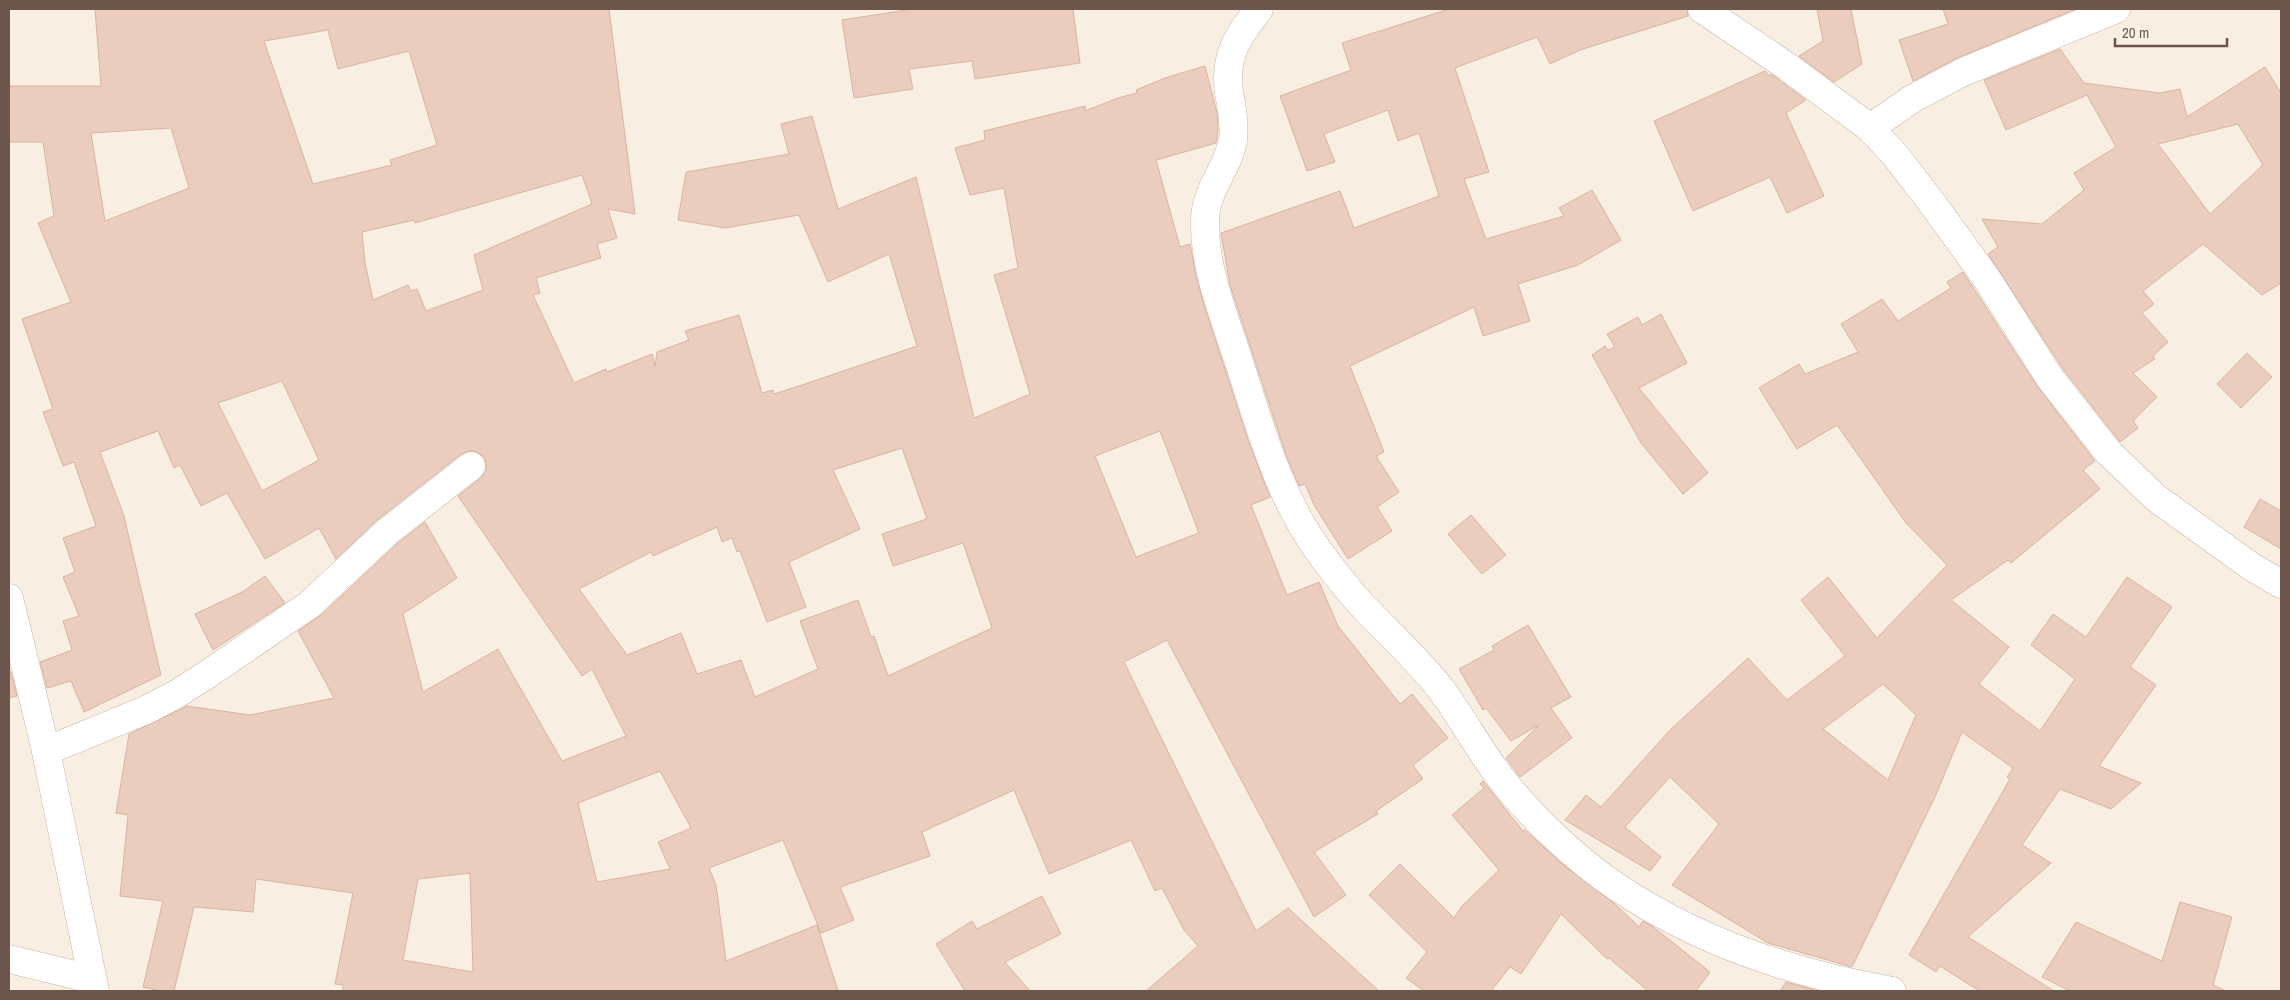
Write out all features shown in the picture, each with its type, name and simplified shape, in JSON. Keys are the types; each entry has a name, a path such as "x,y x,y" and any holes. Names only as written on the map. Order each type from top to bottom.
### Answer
{"street":[{"path":"1259,9 1237,37 1230,59 1228,84 1234,135 1229,155 1209,196 1205,216 1205,240 1222,308 1263,439 1290,502 1321,554 1359,602 1441,690 1506,785 1554,836 1612,884 1656,911 1710,939 1850,984 1892,991"},
{"path":"1702,9 1785,65 1870,128 1895,155 1932,203 1986,279 2050,378 2108,452 2156,498 2252,567 2281,584"},
{"path":"1870,128 1912,99 1963,72 2116,9"},
{"path":"46,751 146,710 175,695 208,674 309,605 387,532 471,466"},
{"path":"9,598 46,751 93,985 9,959"}],"building":[{"path":"95,9 609,9 635,214 608,209 617,238 597,244 601,258 536,278 540,293 533,295 574,383 606,369 607,372 652,354 655,366 657,352 689,340 685,331 739,315 762,393 773,390 774,394 917,346 889,254 828,282 799,215 725,228 678,220 686,172 789,154 781,124 812,116 838,209 916,177 974,418 1030,394 994,275 1018,268 1004,188 970,195 955,148 985,140 984,131 1085,106 1085,111 1137,93 1136,90 1165,78 1205,66 1217,113 1218,129 1216,143 1156,160 1180,247 1190,244 1196,276 1206,311 1248,440 1270,497 1251,505 1287,595 1319,582 1338,626 1400,704 1412,694 1448,738 1413,765 1423,779 1376,811 1378,814 1314,852 1346,895 1314,917 1167,640 1124,662 1256,931 1288,908 1379,991 1146,991 1198,946 1184,930 1162,888 1155,891 1131,840 1049,874 1014,790 922,832 930,856 840,887 854,920 821,933 783,840 709,868 716,885 726,961 817,925 838,991 343,991 343,985 335,984 353,893 256,879 253,912 194,907 174,991 161,991 143,987 163,901 120,896 128,815 116,813 129,734 187,706 250,715 334,698 298,631 320,616 397,544 425,522 457,578 403,614 423,692 498,649 562,761 626,736 592,669 582,676 458,496 481,478 486,471 484,457 477,452 469,451 461,454 377,520 336,559 319,528 265,559 227,493 201,506 180,465 174,468 158,431 100,452 124,516 161,675 84,712 71,681 47,688 40,662 72,650 63,621 79,616 63,577 75,572 63,538 96,526 74,462 63,466 43,412 53,409 22,319 71,302 38,223 54,216 43,142 9,142 9,86 101,86","holes":["328,30 338,69 409,51 437,145 390,160 392,165 313,184 264,41","171,128 189,188 105,221 91,133","582,175 592,204 474,255 483,290 426,311 417,289 411,291 408,285 373,300 365,263 362,232 414,220 415,223","282,381 319,460 262,491 218,403","1160,431 1199,533 1136,557 1095,456","902,448 927,519 882,534 893,566 963,543 992,628 888,676 874,636 871,637 858,600 800,621 818,669 755,697 741,660 697,674 681,633 627,655 579,589 651,552 653,556 717,527 722,542 732,538 737,552 740,551 767,622 806,607 789,562 860,529 833,470","660,771 691,828 658,842 670,869 597,882 578,803","470,873 473,972 403,960 418,879"]},
{"path":"913,9 1073,9 1080,63 975,79 972,61 909,69 913,89 854,98 842,20"},
{"path":"1449,9 1687,9 1688,16 1580,50 1550,64 1537,37 1455,68 1489,172 1464,179 1486,239 1564,216 1559,208 1592,190 1621,240 1578,265 1518,284 1530,321 1483,336 1474,307 1350,366 1384,452 1376,456 1399,492 1377,507 1392,531 1348,559 1314,505 1305,484 1299,486 1286,455 1230,285 1221,233 1340,191 1354,228 1439,196 1419,133 1398,141 1388,110 1324,134 1335,162 1307,171 1280,96 1351,70 1342,43"},
{"path":"1817,9 1851,9 1862,64 1834,82 1799,56 1823,41"},
{"path":"1943,9 2076,9 1957,58 1913,81 1899,40 1948,24"},
{"path":"2060,49 2084,83 2160,93 2180,89 2187,117 2265,67 2281,93 2281,283 2262,295 2203,244 2143,291 2154,304 2142,313 2168,342 2153,356 2155,359 2133,373 2157,397 2133,421 2138,428 2120,442 2063,369 1988,254 1998,247 1982,219 2042,224 2084,190 2074,173 2116,147 2087,95 2006,130 1984,80","holes":["2238,124 2263,165 2210,214 2158,144"]},
{"path":"1765,71 1769,76 1771,74 1806,100 1786,113 1824,196 1787,213 1770,177 1693,211 1654,121"},
{"path":"1963,272 2037,386 2095,461 2083,470 2100,489 2011,563 2008,560 1951,600 2009,647 1979,684 2040,731 2075,679 2031,645 2053,614 2086,637 2127,577 2172,607 2130,667 2156,685 2099,766 2141,783 2111,809 2060,789 2022,845 2051,863 1968,937 2054,991 1979,991 1940,966 1936,972 1909,955 2010,779 2007,777 2013,768 1962,732 1935,797 1852,967 1768,943 1672,885 1719,824 1670,777 1625,827 1661,857 1650,871 1565,820 1586,795 1601,807 1670,730 1748,658 1787,700 1845,656 1801,600 1828,577 1877,638 1947,565 1906,523 1837,425 1797,449 1759,388 1799,364 1805,374 1858,352 1841,324 1882,299 1898,321 1951,288 1947,282","holes":["1883,684 1916,715 1888,780 1823,729"]},
{"path":"1661,314 1687,363 1639,388 1708,473 1683,494 1641,443 1592,355 1605,346 1608,350 1615,347 1607,334 1638,317 1642,325"},
{"path":"2247,353 2272,377 2241,408 2217,384"},
{"path":"2260,499 2281,511 2281,549 2244,527"},
{"path":"1471,515 1506,555 1482,574 1448,534"},
{"path":"265,576 285,603 213,650 195,614 242,592"},
{"path":"1528,625 1571,697 1551,708 1572,738 1520,777 1506,758 1539,725 1511,741 1486,708 1483,710 1459,669 1494,650 1492,646"},
{"path":"11,672 17,696 9,698 9,673"},
{"path":"1483,781 1523,831 1525,830 1561,863 1615,904 1639,927 1643,921 1652,926 1710,972 1696,991 1648,991 1609,958 1607,959 1561,914 1521,974 1510,967 1491,991 1424,991 1406,978 1427,952 1369,895 1400,864 1454,918 1462,906 1499,870 1452,815 1484,788 1480,784"},
{"path":"1042,896 1061,934 1005,962 1030,991 965,991 936,944 972,921 977,929"},
{"path":"2180,902 2232,917 2213,985 2226,991 2070,991 2042,977 2076,922 2162,961"},
{"path":"1786,982 1815,990 1819,991 1780,991"}]}
